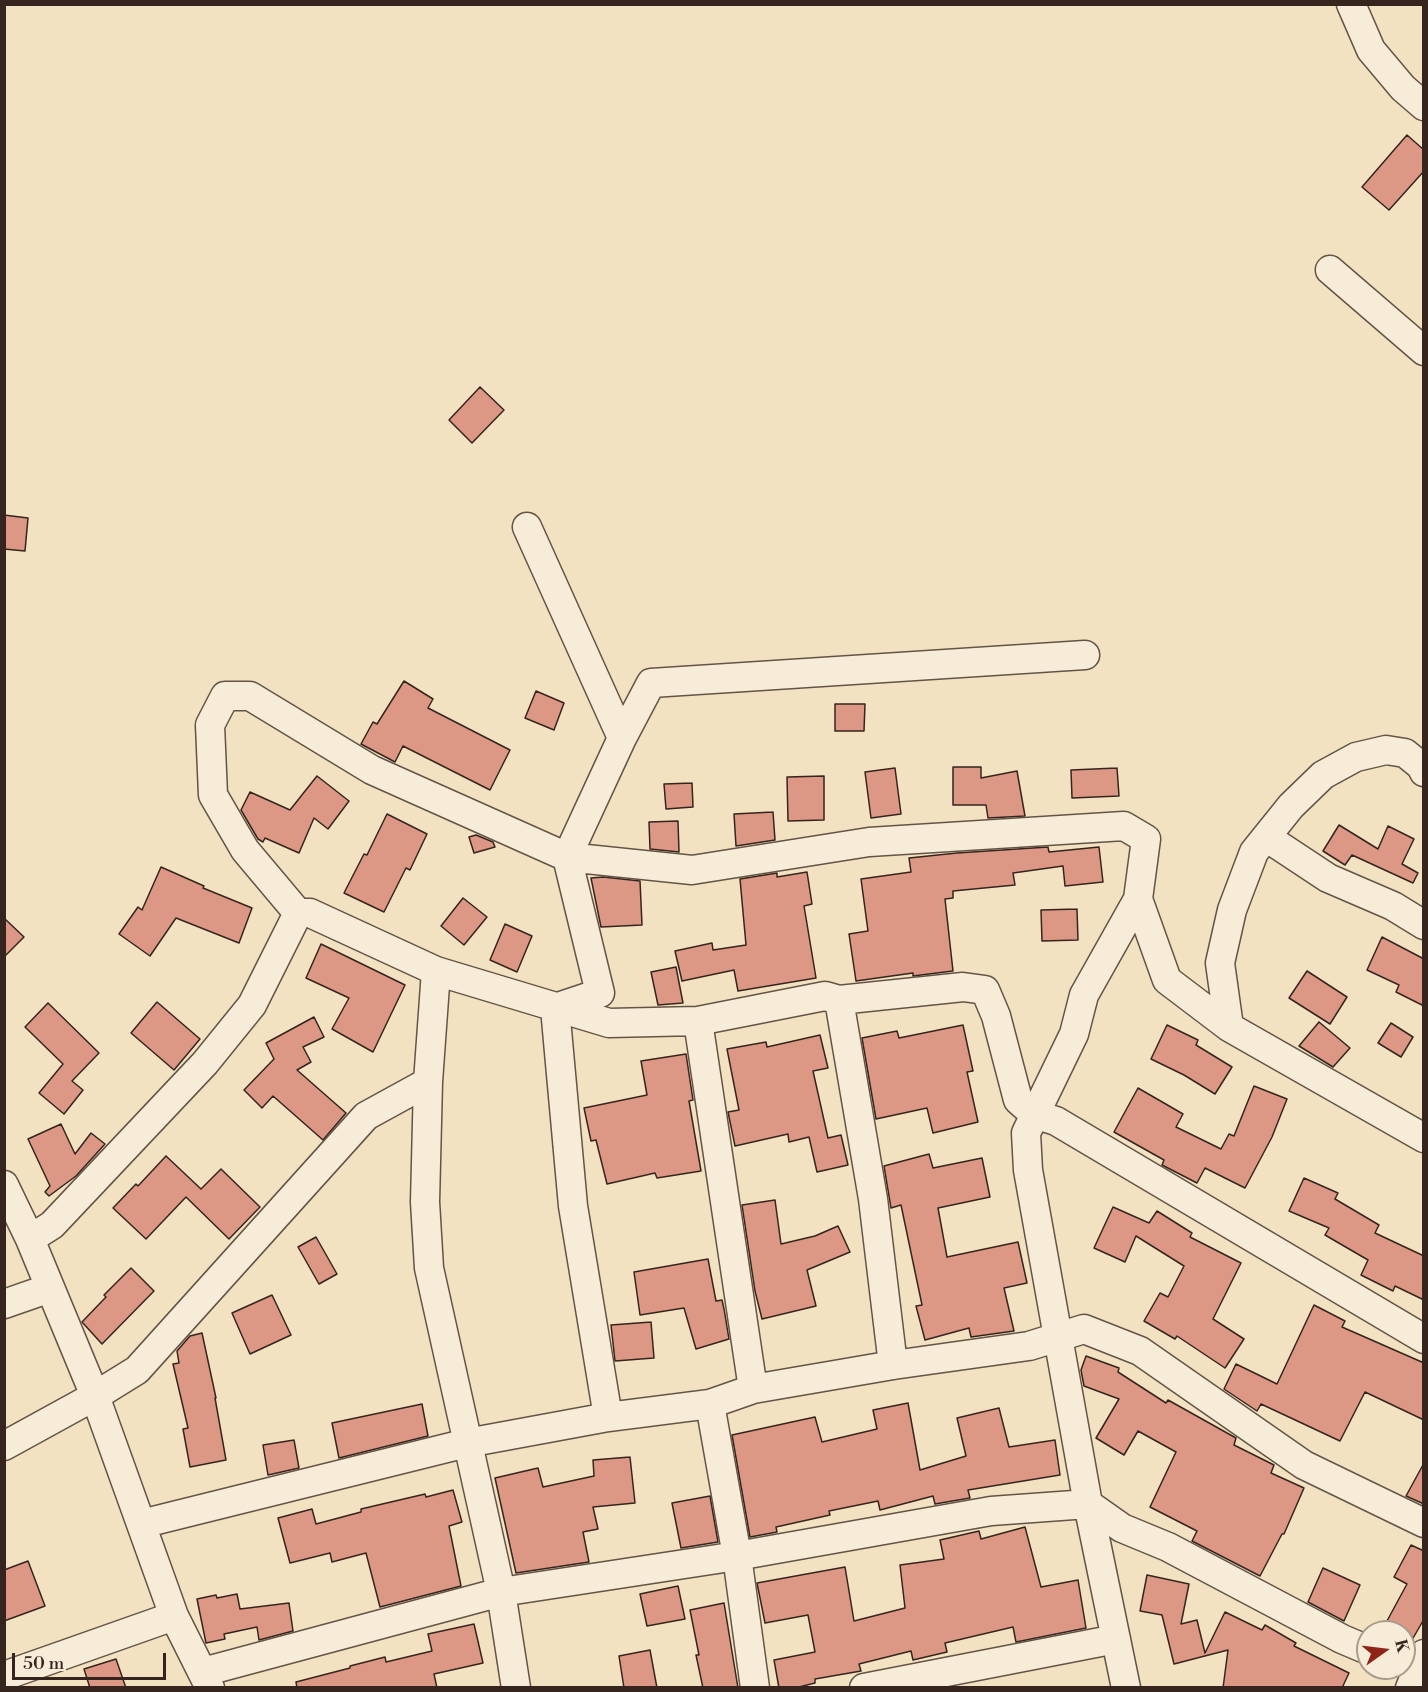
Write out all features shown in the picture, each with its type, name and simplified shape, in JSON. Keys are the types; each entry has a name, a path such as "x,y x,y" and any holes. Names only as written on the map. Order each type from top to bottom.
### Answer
{"street":[{"path":"1351,4 1371,50 1403,88 1424,106"},
{"path":"1330,270 1424,351"},
{"path":"526,527 622,738"},
{"path":"555,1008 600,993 567,857 622,738 651,683 1085,655"},
{"path":"297,913 245,850 213,795 210,724 225,696 250,696 372,770 567,857 692,870 869,842 1124,826 1146,839 1138,899 1084,995 1074,1034 1026,1133 1028,1170 1088,1504 1126,1688"},
{"path":"1230,1027 1220,963 1232,910 1254,852 1291,806 1323,775 1356,757 1386,750 1406,753 1421,766 1424,772"},
{"path":"1266,837 1328,878 1393,906 1424,925"},
{"path":"1138,899 1167,980 1230,1027 1424,1138"},
{"path":"297,913 310,913 436,971 609,1023 698,1021 825,996 839,1000 963,987 985,990 996,1016 1018,1100 1034,1114 1056,1121 1424,1339"},
{"path":"30,1239 52,1225 205,1063 252,1005 297,913"},
{"path":"436,971 428,1082 425,1202 429,1268 501,1592 516,1688"},
{"path":"839,1000 873,1199 893,1365"},
{"path":"555,1008 573,1206 609,1417"},
{"path":"698,1021 753,1389"},
{"path":"4,1446 137,1370 366,1116 428,1082"},
{"path":"4,1185 30,1239 95,1396 174,1616 206,1680 501,1592 736,1556 991,1511 1088,1504 1122,1528 1168,1547 1356,1645"},
{"path":"4,1304 50,1288"},
{"path":"141,1524 467,1443 609,1417 710,1404 753,1389 893,1365 1029,1346 1084,1329 1140,1351 1304,1465 1424,1523"},
{"path":"710,1404 736,1556 755,1688"},
{"path":"4,1676 174,1616"},
{"path":"864,1688 1116,1639"},
{"path":"1410,1688 1418,1659"}],"building":[{"path":"1407,135 1424,150 1424,171 1389,210 1362,187"},
{"path":"480,387 504,410 472,443 449,420"},
{"path":"4,515 28,518 25,551 4,549"},
{"path":"404,681 433,699 428,708 510,750 490,790 403,746 395,762 361,744 373,722 377,724"},
{"path":"536,691 564,703 554,730 525,718"},
{"path":"835,704 865,704 864,731 835,731"},
{"path":"953,767 981,767 981,778 1017,771 1025,816 988,818 986,805 953,805"},
{"path":"895,768 901,814 871,818 865,772"},
{"path":"1117,768 1119,796 1072,798 1071,770"},
{"path":"317,776 349,801 328,829 314,818 299,853 265,838 263,842 258,839 241,810 250,792 290,810"},
{"path":"824,776 824,820 788,821 787,777"},
{"path":"692,783 693,807 666,809 664,784"},
{"path":"773,812 775,840 736,846 734,814"},
{"path":"387,814 427,834 410,870 406,868 384,912 344,893 364,854 367,855"},
{"path":"678,821 679,852 650,849 649,822"},
{"path":"1339,825 1378,849 1388,826 1414,839 1402,864 1418,873 1413,883 1352,855 1345,865 1323,851"},
{"path":"476,835 493,842 495,847 474,853 469,837"},
{"path":"1048,847 1049,852 1099,847 1103,882 1065,886 1063,866 1013,873 1015,885 953,891 953,898 945,899 953,971 913,976 913,973 856,981 849,934 868,931 861,879 911,872 909,858"},
{"path":"161,867 204,886 203,888 252,908 239,943 176,918 150,956 119,934 138,907 142,910"},
{"path":"807,872 812,904 804,906 816,978 738,991 734,970 682,981 675,951 712,943 713,950 746,945 740,879 777,873 777,877"},
{"path":"591,878 640,881 642,925 601,927"},
{"path":"463,898 487,917 464,945 441,926"},
{"path":"1077,909 1078,940 1042,941 1041,910"},
{"path":"4,918 24,937 4,957"},
{"path":"505,924 532,936 517,972 490,960"},
{"path":"1382,937 1424,959 1424,1006 1396,992 1399,985 1367,970"},
{"path":"321,944 405,985 373,1052 332,1029 349,998 306,978"},
{"path":"676,967 683,1003 658,1005 651,972"},
{"path":"1307,971 1347,997 1330,1024 1289,998"},
{"path":"157,1002 200,1039 174,1070 131,1033"},
{"path":"48,1003 99,1053 72,1081 83,1090 64,1114 39,1093 63,1064 25,1027"},
{"path":"314,1017 324,1037 303,1047 311,1062 297,1070 346,1113 323,1140 273,1096 262,1108 244,1090 274,1059 266,1043"},
{"path":"1319,1022 1350,1048 1333,1067 1299,1046"},
{"path":"1391,1023 1413,1037 1401,1057 1378,1043"},
{"path":"963,1025 973,1071 967,1072 978,1122 933,1133 927,1108 876,1119 862,1038 897,1031 899,1038"},
{"path":"1167,1025 1198,1040 1196,1045 1232,1067 1215,1094 1151,1059"},
{"path":"820,1035 828,1068 813,1071 828,1138 841,1135 848,1165 817,1172 809,1137 789,1142 788,1134 735,1146 728,1112 739,1110 727,1049 766,1042 767,1047"},
{"path":"686,1054 693,1100 689,1101 701,1171 657,1178 655,1173 607,1184 596,1140 591,1141 584,1108 647,1095 641,1061"},
{"path":"1254,1086 1287,1099 1272,1137 1245,1188 1205,1168 1197,1183 1162,1165 1164,1160 1114,1132 1138,1088 1183,1114 1176,1127 1221,1149 1229,1134 1234,1136"},
{"path":"61,1124 75,1154 91,1133 105,1144 76,1176 49,1196 45,1192 50,1186 28,1139"},
{"path":"929,1154 933,1168 982,1158 990,1197 938,1208 947,1257 1018,1242 1027,1283 1004,1288 1014,1331 971,1337 969,1328 925,1340 916,1306 922,1305 901,1205 891,1208 884,1166"},
{"path":"166,1156 201,1189 221,1169 260,1207 229,1239 186,1197 146,1239 113,1208 136,1184 138,1186"},
{"path":"1304,1178 1338,1193 1335,1199 1379,1225 1375,1233 1424,1256 1424,1300 1395,1286 1393,1291 1361,1275 1368,1260 1325,1235 1329,1228 1289,1211"},
{"path":"775,1200 781,1244 815,1236 838,1226 850,1252 807,1270 816,1306 762,1319 755,1291 742,1205"},
{"path":"1113,1207 1149,1223 1157,1211 1192,1233 1190,1237 1241,1263 1213,1319 1244,1339 1225,1368 1177,1336 1175,1339 1144,1321 1160,1293 1168,1297 1184,1266 1136,1236 1125,1262 1094,1248"},
{"path":"316,1237 337,1274 319,1284 298,1247"},
{"path":"708,1259 716,1301 722,1300 729,1339 696,1349 684,1308 640,1315 634,1272"},
{"path":"131,1268 154,1291 102,1344 82,1322 106,1297 104,1295"},
{"path":"272,1295 291,1335 250,1354 232,1313"},
{"path":"1314,1305 1345,1321 1342,1327 1424,1363 1424,1420 1365,1392 1340,1441 1261,1404 1257,1411 1224,1389 1236,1364 1277,1384"},
{"path":"651,1322 654,1358 615,1361 611,1325"},
{"path":"202,1333 226,1460 190,1467 183,1429 188,1428 173,1364 179,1363 177,1351 190,1336"},
{"path":"1086,1356 1119,1368 1118,1372 1166,1403 1168,1400 1236,1438 1234,1445 1274,1465 1271,1473 1304,1488 1284,1534 1260,1576 1192,1541 1197,1531 1150,1507 1176,1452 1138,1431 1124,1455 1096,1438 1119,1399 1084,1386 1081,1370"},
{"path":"908,1403 920,1470 966,1456 957,1418 999,1408 1009,1447 1055,1440 1060,1475 968,1490 970,1498 935,1504 933,1496 880,1510 878,1501 829,1511 830,1515 776,1527 777,1532 750,1537 732,1435 815,1417 822,1442 877,1429 873,1410"},
{"path":"422,1404 428,1436 339,1458 332,1423"},
{"path":"294,1440 299,1468 268,1475 263,1445"},
{"path":"630,1457 635,1503 593,1507 598,1529 583,1532 589,1562 516,1573 495,1478 538,1468 543,1487 594,1476 593,1460"},
{"path":"1424,1463 1424,1504 1406,1496"},
{"path":"453,1490 462,1522 449,1526 461,1586 380,1607 366,1553 332,1562 330,1553 290,1563 278,1518 312,1509 316,1524 361,1512 361,1509"},
{"path":"710,1496 718,1542 681,1548 672,1503"},
{"path":"1025,1527 1041,1587 1078,1580 1086,1628 1016,1642 1013,1627 945,1643 947,1652 913,1660 911,1651 859,1664 861,1671 815,1679 815,1683 795,1688 779,1688 774,1660 815,1652 808,1615 765,1623 757,1583 845,1567 854,1621 905,1608 900,1565 944,1559 940,1540 979,1531 981,1539"},
{"path":"1411,1545 1424,1551 1424,1619 1416,1633 1416,1620 1388,1620 1407,1584 1394,1577"},
{"path":"28,1561 45,1606 4,1621 4,1570"},
{"path":"1323,1568 1360,1585 1344,1621 1308,1602"},
{"path":"1147,1575 1189,1584 1181,1624 1197,1620 1205,1653 1225,1612 1262,1630 1265,1625 1296,1643 1294,1646 1349,1673 1342,1688 1223,1688 1228,1650 1174,1664 1162,1615 1140,1611"},
{"path":"678,1586 685,1619 647,1626 640,1594"},
{"path":"237,1594 240,1609 289,1603 293,1631 259,1640 257,1627 224,1634 225,1639 206,1643 197,1599"},
{"path":"724,1603 738,1688 703,1688 690,1610"},
{"path":"474,1624 483,1663 434,1674 437,1688 297,1688 296,1682 350,1668 350,1666 385,1657 386,1662 432,1651 428,1634"},
{"path":"650,1650 657,1688 624,1688 619,1656"},
{"path":"116,1659 126,1688 90,1688 84,1669"}]}
